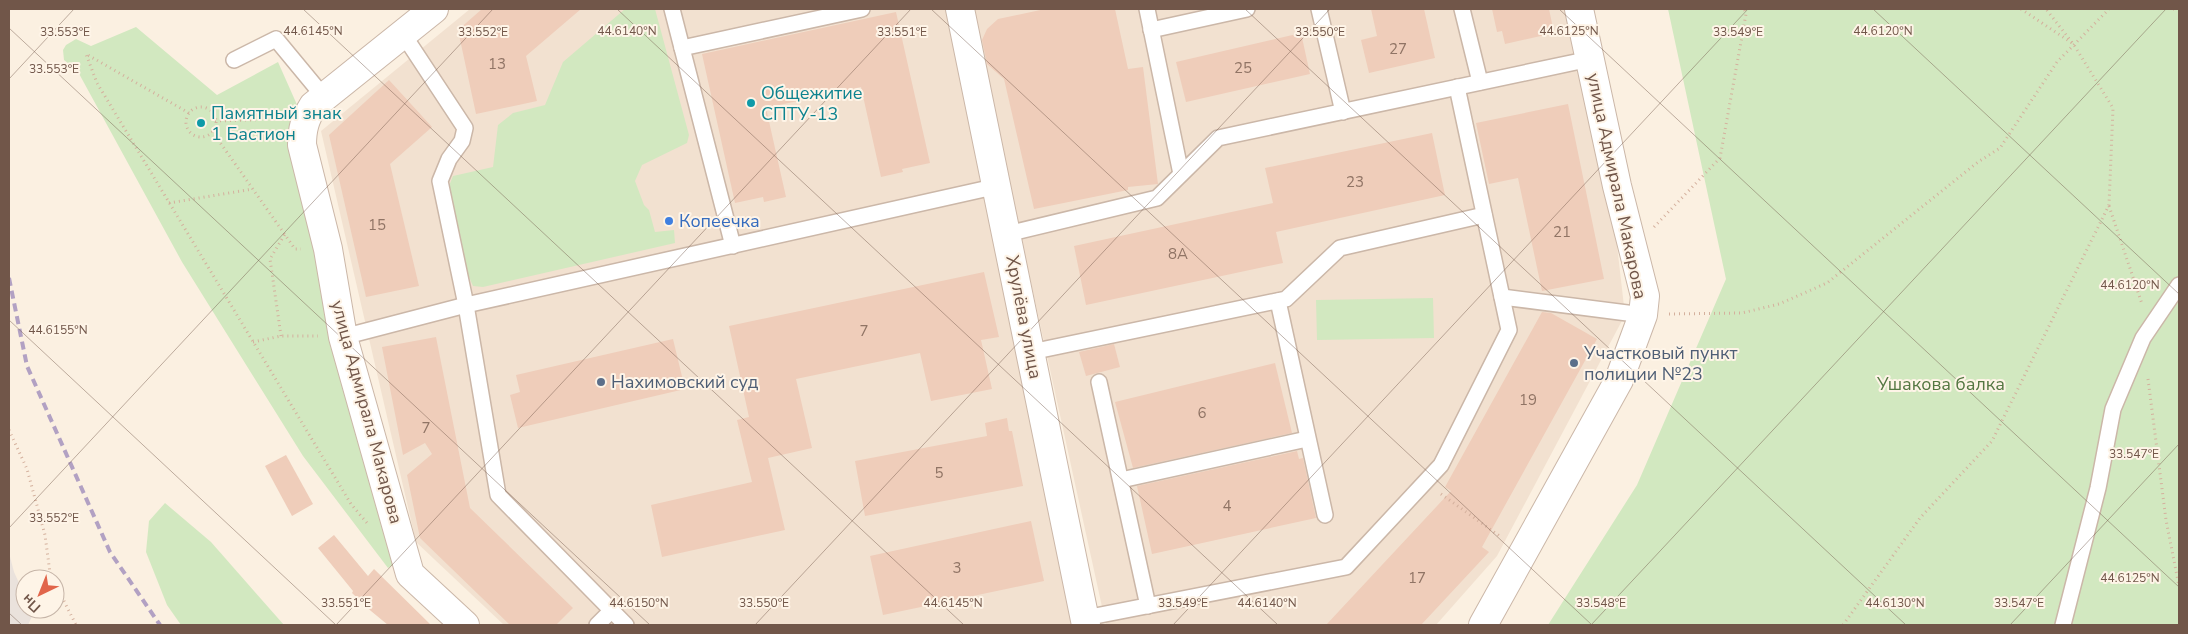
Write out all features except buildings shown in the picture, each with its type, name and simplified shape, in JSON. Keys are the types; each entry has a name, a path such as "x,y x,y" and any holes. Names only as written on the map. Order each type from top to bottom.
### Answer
{"street":[{"path":"306,118 324,96 434,9"},
{"name":"Хрулёва улица","path":"960,9 998,186 1086,622"},
{"name":"улица Адмирала Макарова","path":"1483,625 1619,380 1643,315 1645,296 1617,186 1579,9"},
{"name":"улица Адмирала Макарова","path":"306,118 302,131 302,145 328,249 343,336 410,574 465,625"}],"lane":[{"path":"672,9 733,246"},
{"path":"682,48 862,9"},
{"path":"1147,9 1181,174"},
{"path":"1151,30 1247,9"},
{"path":"1319,9 1342,112"},
{"path":"1462,9 1480,82"},
{"path":"403,34 466,128 462,141 449,159 440,182 466,306 498,495 626,625"},
{"path":"234,60 276,39 324,96"},
{"path":"1007,234 1157,198 1218,138 1590,59"},
{"path":"1086,622 1148,606 1346,567 1440,465 1509,330 1457,88"},
{"path":"343,336 466,306 998,186"},
{"path":"1031,352 1286,299 1340,248 1484,215"},
{"path":"2063,625 2098,488 2113,409 2143,338 2179,285"},
{"path":"1502,297 1643,315"},
{"path":"1278,301 1325,515"},
{"path":"1099,382 1148,606"},
{"path":"1120,480 1307,439"},
{"path":"597,625 612,610"}],"path":[{"path":"1634,248 1720,158 1746,14 1744,9"},
{"path":"2021,9 2074,45"},
{"path":"2046,9 2074,45 2113,108 2109,205 2144,310 2143,338 2166,520 2179,586"},
{"path":"1643,315 1742,312 1779,304 1827,283 1978,162 2000,148 2057,62 2109,9"},
{"path":"2173,9 2179,9"},
{"path":"189,113 86,54 97,83 169,203 351,504 370,526"},
{"path":"198,108 211,112 216,121 212,131 200,137 192,134 186,126 189,113 198,108"},
{"path":"216,121 306,118"},
{"path":"212,131 295,249 328,249"},
{"path":"169,203 253,189"},
{"path":"1842,625 1920,518 1992,441 2109,205"},
{"path":"280,336 270,259 285,234"},
{"path":"253,342 280,336 343,336"},
{"path":"9,430 26,469 45,535 49,569"},
{"path":"1424,483 1502,538"},
{"path":"65,602 76,625"}],"shaded area":[{"path":"470,9 955,9 1084,625 504,625 416,542 321,131"},
{"path":"971,9 1572,9 1610,184 1625,315 1497,556 1436,625 1106,625"},
{"path":"9,553 15,574 15,619 31,619 28,625 9,625"}],"green space":[{"path":"625,9 655,9 689,135 687,143 642,165 635,181 644,205 649,210 655,232 674,230 675,243 483,287 473,286 465,268 449,186 453,176 493,167 498,125 513,113 545,105 563,62"},
{"name":"Ушакова балка","path":"1668,9 2179,9 2179,625 1548,625 1637,485 1726,279"},
{"path":"136,27 217,95 278,62 306,125 402,559 388,568 303,456 182,262 77,70 64,60 63,50 66,45 76,39 91,46"},
{"path":"1433,298 1434,338 1317,340 1316,300"},
{"path":"165,503 211,542 284,625 181,625 167,605 146,552 149,521"}],"railway":[{"path":"9,278 27,366 110,552 160,625"}],"place":[{"name":"Общежитие СПТУ-13","path":"751,103"},
{"name":"Памятный знак 1 Бастион","path":"201,123"},
{"name":"Копеечка","path":"669,221"},
{"name":"Участковый пункт полиции №23","path":"1574,363"},
{"name":"Нахимовский суд","path":"601,382"}]}
